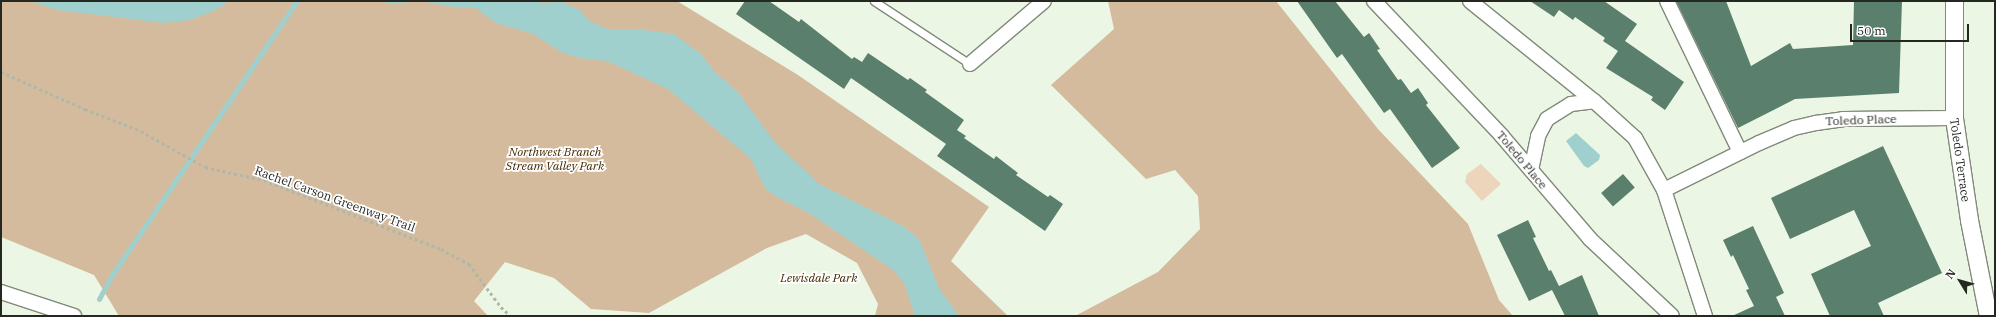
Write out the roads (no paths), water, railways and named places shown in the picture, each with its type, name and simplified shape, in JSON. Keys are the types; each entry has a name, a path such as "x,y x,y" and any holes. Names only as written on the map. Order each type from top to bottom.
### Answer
{"street":[{"path":"970,64 1044,1"},
{"name":"Toledo Place","path":"1374,1 1501,135 1590,239 1672,316"},
{"path":"1470,1 1594,101 1634,138 1664,190 1705,316"},
{"path":"1667,1 1740,152"},
{"name":"Toledo Terrace","path":"1954,1 1954,118 1976,227 1988,316"},
{"path":"1531,170 1538,136 1547,119 1571,104 1594,101"},
{"name":"Toledo Place","path":"1664,190 1740,152 1794,128 1830,120 1954,118"},
{"path":"1,292 56,314 74,316"}],"lane":[{"path":"874,1 970,64"}],"water":[{"path":"30,1 229,1 216,10 190,20 164,23 57,10"},
{"path":"380,1 420,1 392,4"},
{"path":"420,1 562,2 580,10 591,22 608,29 637,29 674,34 701,54 715,72 738,92 773,140 819,184 903,226 919,239 939,288 959,316 915,316 904,283 893,270 809,213 775,196 765,188 751,159 668,89 607,61 579,58 561,52 533,34 496,23 475,8 454,7"},
{"path":"1576,133 1600,155 1599,160 1588,168 1584,166 1566,141"}],"waterway":[{"path":"99,299 110,278 297,1"}],"park label":[{"name":"Northwest Branch Stream Valley Park","path":"555,159"},
{"name":"Lewisdale Park","path":"819,278"}]}
